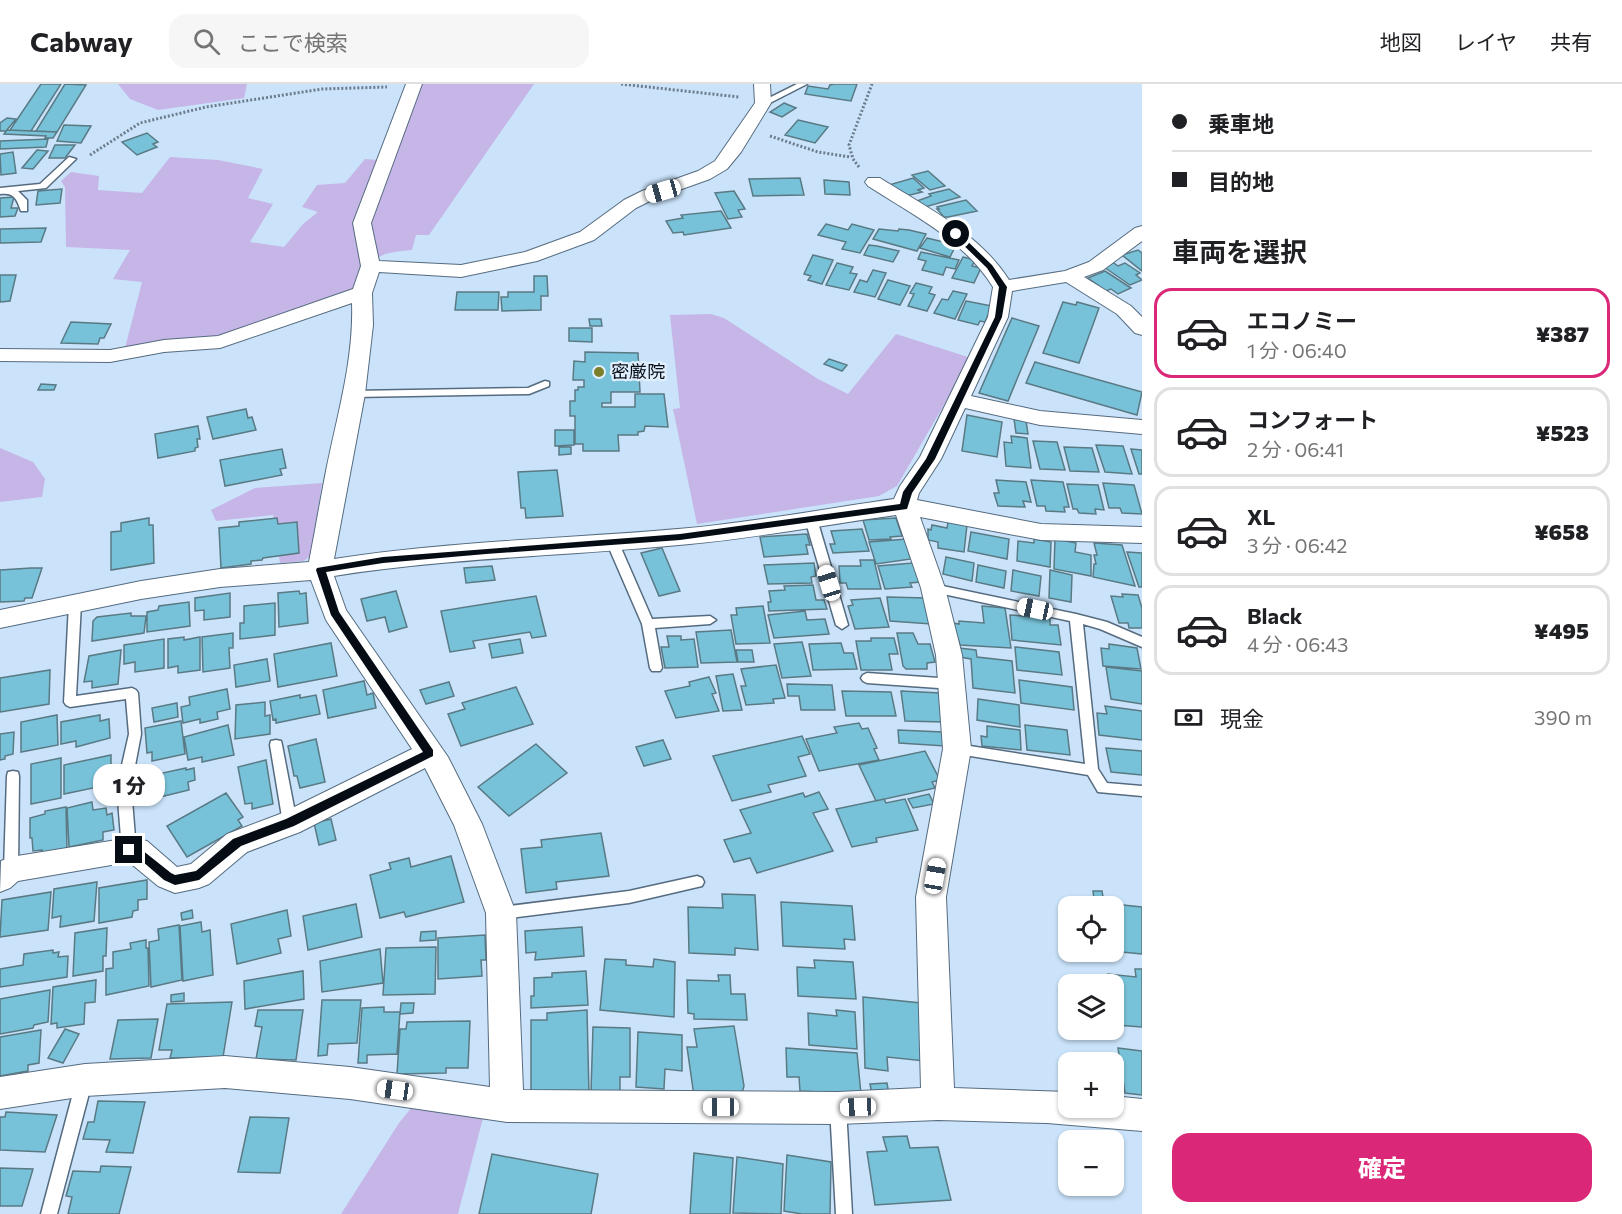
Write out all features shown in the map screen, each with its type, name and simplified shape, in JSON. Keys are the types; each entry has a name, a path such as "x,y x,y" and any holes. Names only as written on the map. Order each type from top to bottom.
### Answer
{"street":[{"path":"414,84 362,223 371,266 362,293 363,325 354,394 337,472 320,570 334,613 429,753 468,824 501,913 507,1106"},
{"path":"371,266 461,271 530,257 587,236 630,204 648,195 704,175 721,165 732,152 746,128 762,90"},
{"path":"874,182 956,234 990,266 1003,287 998,317 930,459 908,492 904,506 933,588 953,684 957,749 931,897 938,1104"},
{"path":"1003,287 1069,276 1096,266 1142,232"},
{"path":"1069,276 1124,310 1142,329"},
{"path":"0,355 110,356 165,346 220,342 362,293"},
{"path":"958,400 1040,418 1142,427"},
{"path":"0,619 220,578 320,570 383,560 680,537 904,506 1041,532 1142,535"},
{"path":"5,874 137,850 168,877 175,880 199,875 237,843 290,823 429,753"},
{"path":"0,1093 85,1080 225,1072 350,1083 507,1106 838,1108 938,1104 1047,1107 1142,1116"}],"lane":[{"path":"762,90 803,84"},
{"path":"4,191 43,186 72,159"},
{"path":"4,191 17,194 23,200 24,209"},
{"path":"354,394 529,391 545,384"},
{"path":"811,519 842,625"},
{"path":"612,541 648,624 656,668"},
{"path":"933,588 1076,618 1103,625 1142,642"},
{"path":"75,604 70,702 132,693 135,734 124,787 129,850"},
{"path":"1076,618 1092,770 1103,788 1142,791"},
{"path":"648,624 710,620"},
{"path":"867,678 953,684"},
{"path":"276,745 290,823"},
{"path":"957,749 1092,770"},
{"path":"5,874 13,776"},
{"path":"501,913 629,897 697,882"},
{"path":"48,1214 85,1080"},
{"path":"838,1108 844,1214"}],"path":[{"path":"621,84 737,96 762,90"},
{"path":"872,84 863,112 852,131 848,145 850,157 874,182"},
{"path":"87,157 140,123 206,107 322,88 395,86"},
{"path":"746,128 818,152 850,157"}],"shaded area":[{"path":"118,84 247,84 244,98 158,110 130,99"},
{"path":"419,84 534,84 429,235 416,235 412,250 382,255 376,259 367,271 359,292 232,339 125,348 142,282 113,279 130,250 66,247 65,187 61,181 71,172 99,176 98,190 142,193 170,157 218,160 263,169 248,198 273,204 250,242 284,247 303,224 318,212 302,207 317,185 345,183 365,159 391,161"},
{"path":"711,314 724,318 818,379 848,394 896,334 971,358 897,486 879,496 697,524 673,409 680,408 670,315"},
{"path":"0,448 33,462 45,479 42,497 0,502"},
{"path":"322,483 311,556 303,561 280,563 273,515 216,521 211,510 255,488"},
{"path":"412,1107 483,1118 458,1214 341,1214 399,1123"}],"building":[{"path":"41,84 61,84 31,131 10,130"},
{"path":"65,84 86,85 57,132 36,131"},
{"path":"834,84 857,84 851,101 805,94 808,86 828,89"},
{"path":"784,103 796,108 782,117 770,112"},
{"path":"7,118 16,119 6,131 0,131 0,123"},
{"path":"798,120 828,127 815,143 785,135"},
{"path":"64,125 91,126 81,143 57,141"},
{"path":"7,130 57,132 53,138 45,138 46,136 4,134"},
{"path":"147,133 158,142 153,144 157,147 137,155 122,142"},
{"path":"48,139 46,147 0,149 0,141"},
{"path":"55,145 75,145 65,158 49,158"},
{"path":"37,150 48,151 33,169 22,168"},
{"path":"13,152 16,173 1,175 0,154"},
{"path":"928,171 945,186 930,190 912,175"},
{"path":"800,178 804,195 753,196 749,179"},
{"path":"913,178 924,188 918,190 922,192 906,196 889,185"},
{"path":"824,180 849,182 850,195 825,194"},
{"path":"62,189 60,203 36,205 38,191"},
{"path":"949,189 960,197 925,207 917,201 931,196 929,194"},
{"path":"734,191 745,209 738,210 742,217 728,219 715,193"},
{"path":"14,197 11,208 18,208 15,216 0,217 0,198"},
{"path":"966,200 977,211 944,217 937,209 939,209 937,207"},
{"path":"721,211 731,228 684,235 683,232 673,233 666,221 683,218 681,215"},
{"path":"826,224 848,230 852,224 874,230 860,253 842,249 846,242 818,235"},
{"path":"46,228 41,242 0,243 0,229"},
{"path":"879,229 909,230 926,234 917,251 873,239"},
{"path":"927,238 956,245 950,257 920,248"},
{"path":"869,245 899,251 893,262 864,255"},
{"path":"1138,250 1142,253 1142,271 1122,255"},
{"path":"921,252 959,260 955,269 946,267 943,275 922,270 926,261 918,259"},
{"path":"813,255 833,260 822,284 808,280 811,276 804,274"},
{"path":"963,257 975,260 972,266 981,268 974,283 952,278"},
{"path":"1111,261 1118,266 1125,263 1140,273 1136,275 1142,280 1130,285 1101,265"},
{"path":"837,263 853,267 850,273 857,274 849,290 826,285"},
{"path":"873,270 886,273 875,297 854,292 860,280 867,282"},
{"path":"1105,271 1131,288 1118,294 1111,289 1106,291 1088,278"},
{"path":"0,275 16,275 10,301 0,302"},
{"path":"534,276 547,276 548,296 541,296 541,310 502,311 501,297 508,297 508,292 534,292"},
{"path":"888,280 910,286 900,305 878,299"},
{"path":"916,283 932,287 929,293 935,295 927,311 908,306 914,294 910,293"},
{"path":"953,291 967,294 955,319 934,313 942,299 948,300"},
{"path":"457,292 499,292 498,310 455,310"},
{"path":"966,301 992,306 985,322 980,321 978,325 958,320"},
{"path":"1063,302 1076,305 1077,302 1099,308 1079,363 1043,353"},
{"path":"1012,318 1039,326 1008,401 979,393"},
{"path":"589,319 601,319 602,326 590,326"},
{"path":"71,322 111,324 98,344 61,343"},
{"path":"569,328 592,328 592,342 569,341"},
{"path":"585,352 638,353 640,392 611,392 611,403 602,403 602,407 635,407 635,394 664,394 668,427 645,426 644,431 638,432 638,435 618,435 619,451 583,451 583,444 575,444 575,416 570,416 570,401 575,401 575,390 578,390 578,387 584,387 584,380 573,380 574,361 585,362"},
{"path":"829,359 847,365 842,371 824,364"},
{"path":"1035,362 1142,392 1137,415 1026,383"},
{"path":"41,384 56,385 54,390 38,390"},
{"path":"246,409 248,418 252,417 256,430 213,439 207,417"},
{"path":"967,415 1002,422 997,457 962,451"},
{"path":"1014,419 1026,421 1028,434 1016,433"},
{"path":"198,426 200,439 197,439 198,447 195,451 158,458 155,434"},
{"path":"555,430 574,430 574,445 555,446"},
{"path":"1011,436 1027,438 1031,468 1006,466 1004,442 1012,443"},
{"path":"1033,441 1057,442 1065,470 1040,469"},
{"path":"1096,445 1123,446 1132,474 1105,472"},
{"path":"559,447 571,447 571,454 559,455"},
{"path":"1064,447 1092,448 1099,472 1070,471"},
{"path":"282,449 286,468 280,469 282,475 225,486 220,460"},
{"path":"1131,449 1142,450 1142,474 1139,474"},
{"path":"557,470 563,516 526,518 525,508 521,508 518,472"},
{"path":"996,480 1026,482 1031,502 1023,501 1025,507 998,506 994,493 999,493"},
{"path":"1031,480 1063,482 1069,507 1064,507 1065,512 1046,511 1045,506 1037,506"},
{"path":"1103,483 1134,485 1142,514 1122,513 1120,508 1109,508"},
{"path":"1067,484 1098,485 1104,510 1095,509 1096,514 1079,513 1077,509 1073,509"},
{"path":"149,518 149,525 153,525 154,563 111,570 111,532 121,531 121,523"},
{"path":"277,518 278,524 297,522 299,553 263,558 251,561 251,564 221,568 219,528 239,526 239,522"},
{"path":"896,518 902,536 869,540 863,520"},
{"path":"948,522 967,525 964,552 938,548 938,542 928,540 928,529 931,530 932,525 947,528"},
{"path":"862,529 869,551 833,553 830,544 835,544 831,531"},
{"path":"971,532 1009,539 1007,559 968,551"},
{"path":"807,534 810,545 806,545 808,554 764,557 760,537"},
{"path":"907,539 913,554 909,554 911,559 876,564 869,542"},
{"path":"1034,539 1051,542 1050,567 1017,561 1018,541 1034,543"},
{"path":"1055,539 1076,543 1075,552 1091,555 1091,576 1054,569"},
{"path":"1094,543 1122,545 1135,586 1093,577 1094,564 1096,564 1094,555 1097,555"},
{"path":"662,548 680,591 659,596 641,553"},
{"path":"1127,552 1142,553 1142,587 1139,587"},
{"path":"946,557 974,563 972,581 943,574"},
{"path":"860,560 874,560 881,589 848,589 846,583 840,583 839,566 861,566"},
{"path":"814,563 816,576 811,577 812,583 768,584 764,565"},
{"path":"913,563 920,582 910,583 912,587 885,589 878,566"},
{"path":"978,565 1006,571 1004,588 976,582"},
{"path":"492,566 495,580 466,583 464,568"},
{"path":"42,568 32,598 25,598 24,601 0,602 0,570"},
{"path":"1013,570 1041,576 1039,596 1011,591"},
{"path":"1050,570 1072,575 1071,602 1049,598"},
{"path":"813,585 816,600 824,600 827,609 769,611 768,602 771,602 769,591 785,590 784,586"},
{"path":"299,591 300,594 306,593 308,623 279,627 278,593"},
{"path":"396,591 407,627 389,632 385,617 367,621 361,599"},
{"path":"230,593 230,617 204,620 204,610 195,611 195,598"},
{"path":"1122,594 1138,595 1142,608 1142,628 1129,628 1128,623 1119,623 1111,596 1123,597"},
{"path":"536,596 546,636 532,638 530,632 473,641 475,648 450,652 441,611"},
{"path":"887,597 927,598 931,624 890,621"},
{"path":"880,598 889,627 855,629 848,606 853,605 851,600"},
{"path":"189,602 190,626 147,632 147,612 158,610 159,606"},
{"path":"275,603 275,635 240,639 240,623 244,623 244,606"},
{"path":"763,606 770,643 736,644 731,615 737,615 736,608"},
{"path":"982,606 1005,608 1011,648 960,645 953,623 959,624 959,621 984,623"},
{"path":"805,611 807,620 825,619 829,634 774,638 768,615"},
{"path":"131,613 131,616 146,616 144,633 92,641 93,621 97,617"},
{"path":"1010,615 1050,618 1050,625 1058,625 1061,645 1012,640"},
{"path":"731,630 737,662 701,663 696,632"},
{"path":"233,633 233,648 229,648 230,668 203,672 202,637"},
{"path":"897,633 913,633 918,644 930,644 935,662 927,663 927,669 906,669 903,666"},
{"path":"667,636 681,636 681,640 694,639 698,667 665,668 661,647 669,647"},
{"path":"184,637 184,640 200,637 200,670 178,673 178,666 168,668 168,639"},
{"path":"871,638 894,638 898,654 889,654 892,670 861,670 856,641 871,641"},
{"path":"164,639 164,668 135,672 135,662 124,664 124,645"},
{"path":"520,639 523,653 492,658 489,644"},
{"path":"802,642 811,676 782,678 774,644"},
{"path":"331,643 337,676 278,687 274,654"},
{"path":"841,643 844,653 853,653 857,669 813,670 809,644"},
{"path":"1109,644 1137,648 1141,669 1103,666 1101,648 1109,649"},
{"path":"1015,647 1059,652 1062,675 1017,670"},
{"path":"959,648 976,650 977,657 1012,661 1015,693 973,688 971,659 960,657"},
{"path":"121,650 118,684 92,688 92,681 84,682 89,656"},
{"path":"736,650 752,650 754,662 738,662"},
{"path":"267,659 270,681 236,687 234,665"},
{"path":"776,665 785,698 773,699 774,703 746,705 741,686 746,686 741,669"},
{"path":"1106,667 1142,671 1142,704 1111,699"},
{"path":"50,670 49,704 0,712 0,678"},
{"path":"733,674 742,710 723,711 716,676"},
{"path":"709,677 716,693 712,694 719,711 676,718 665,691 690,686 689,682"},
{"path":"1019,680 1072,687 1074,710 1021,703"},
{"path":"364,681 367,695 373,693 376,708 328,718 323,690"},
{"path":"449,682 454,696 426,704 420,690"},
{"path":"787,684 832,685 835,710 801,710 799,696 788,696"},
{"path":"516,687 533,724 461,746 448,714 465,709 462,703"},
{"path":"227,689 230,709 217,712 218,719 200,723 200,719 183,723 181,707 190,705 189,697"},
{"path":"842,691 891,692 896,716 846,716"},
{"path":"901,691 940,693 944,722 905,721"},
{"path":"300,695 300,698 316,695 320,714 276,723 276,719 273,720 270,701"},
{"path":"978,699 1019,705 1020,727 977,720"},
{"path":"265,702 265,716 270,715 270,734 235,739 236,705"},
{"path":"177,703 178,717 154,722 152,708"},
{"path":"1105,706 1142,711 1142,740 1099,735 1097,713 1107,714"},
{"path":"57,715 58,745 21,752 21,722"},
{"path":"100,715 100,721 109,719 110,738 76,747 76,741 61,744 61,722"},
{"path":"181,721 185,754 152,761 152,752 147,753 145,728"},
{"path":"859,723 862,729 868,728 877,748 874,749 879,760 819,771 806,739 837,733 834,727"},
{"path":"228,725 234,755 202,762 202,757 188,760 184,737"},
{"path":"1025,725 1067,730 1070,755 1027,750"},
{"path":"987,726 1020,730 1021,750 982,746 981,736 987,737"},
{"path":"898,730 943,732 945,746 899,743"},
{"path":"14,732 13,754 0,760 0,734"},
{"path":"802,736 810,754 798,757 806,776 768,785 771,792 732,801 713,756"},
{"path":"316,739 325,782 300,788 297,776 294,776 288,746"},
{"path":"663,740 671,759 644,766 636,747"},
{"path":"536,744 567,773 509,816 478,787"},
{"path":"1106,748 1142,751 1142,775 1111,772"},
{"path":"925,751 940,780 932,782 935,788 876,801 859,765"},
{"path":"111,755 111,777 98,779 98,787 64,794 64,765"},
{"path":"61,758 61,798 31,804 31,764"},
{"path":"266,760 273,804 252,809 252,803 245,804 238,767"},
{"path":"186,768 186,770 194,768 195,780 188,782 189,790 160,797 158,774"},
{"path":"819,792 828,809 813,813 833,851 757,873 750,858 734,862 724,840 751,833 740,810 803,793 805,797"},
{"path":"226,793 243,817 238,820 242,826 187,857 167,826"},
{"path":"929,794 934,804 913,808 908,799"},
{"path":"884,799 886,803 905,799 918,830 876,838 877,842 852,847 836,809"},
{"path":"92,802 93,810 106,808 107,815 112,813 114,830 103,832 103,840 69,847 67,808"},
{"path":"66,807 67,851 42,856 42,850 33,851 32,838 30,838 30,818 45,814 45,811"},
{"path":"331,819 336,840 319,845 314,823"},
{"path":"601,833 609,876 556,882 557,889 526,893 521,849 542,847 541,840"},
{"path":"451,856 464,902 406,917 404,912 380,918 370,875 391,869 389,863 409,858 411,867"},
{"path":"147,880 147,899 138,900 138,910 133,911 132,917 99,923 99,888"},
{"path":"97,882 94,921 60,927 61,916 52,918 54,889"},
{"path":"1093,891 1102,891 1103,896 1094,896"},
{"path":"51,892 48,930 0,937 2,900"},
{"path":"722,894 755,895 758,950 735,948 735,955 689,953 688,907 723,908"},
{"path":"781,902 852,906 855,940 844,939 845,949 783,946"},
{"path":"356,904 362,937 308,950 303,916"},
{"path":"1124,905 1142,907 1142,954 1124,952"},
{"path":"192,910 193,918 182,920 181,913"},
{"path":"287,910 291,936 278,939 281,953 237,964 231,924"},
{"path":"201,922 202,932 210,930 213,975 183,981 180,926"},
{"path":"179,925 182,980 151,987 149,942 159,940 158,929"},
{"path":"582,927 584,956 535,960 536,952 526,953 525,931"},
{"path":"107,928 103,971 73,976 75,933"},
{"path":"436,931 436,940 420,941 421,932"},
{"path":"485,935 486,960 481,960 482,976 438,979 438,938"},
{"path":"146,940 149,986 106,995 106,969 113,968 113,952 131,949 130,943"},
{"path":"436,947 435,994 383,995 386,948"},
{"path":"380,949 383,983 322,992 320,961"},
{"path":"53,950 53,953 59,952 58,957 68,956 67,977 0,987 0,969 23,965 24,954"},
{"path":"605,959 626,960 626,965 653,967 654,959 675,962 674,1017 600,1010"},
{"path":"814,960 853,962 856,999 798,996 797,967 815,968"},
{"path":"1135,969 1142,969 1142,1027 1124,1026 1124,976 1136,977"},
{"path":"303,971 304,999 245,1009 244,981"},
{"path":"586,971 588,1005 531,1008 534,978 552,977 552,973"},
{"path":"718,975 730,975 731,994 745,994 747,1020 694,1019 694,1014 688,1013 687,980 719,981"},
{"path":"96,980 95,1002 85,1003 84,1024 57,1028 57,1023 51,1024 53,987"},
{"path":"50,990 48,1022 34,1025 33,1028 0,1034 0,999"},
{"path":"184,993 184,1001 171,1002 171,995"},
{"path":"863,997 921,1003 925,1061 887,1057 888,1071 865,1068"},
{"path":"322,1000 361,1000 357,1043 328,1044 327,1055 318,1056"},
{"path":"232,1002 223,1057 170,1058 172,1050 159,1050 167,1004"},
{"path":"401,1003 414,1003 413,1013 400,1014"},
{"path":"384,1007 384,1012 400,1012 397,1054 367,1055 367,1063 358,1063 362,1008"},
{"path":"258,1010 303,1010 296,1060 256,1059 262,1027 255,1026"},
{"path":"587,1010 589,1094 531,1096 531,1020 547,1020 547,1013"},
{"path":"836,1010 855,1012 857,1049 809,1045 808,1013 837,1016"},
{"path":"158,1019 151,1058 110,1059 118,1020"},
{"path":"470,1021 468,1068 446,1068 446,1073 397,1074 400,1029 406,1029 407,1022"},
{"path":"734,1026 744,1086 742,1093 694,1096 687,1047 697,1047 694,1029"},
{"path":"593,1027 630,1028 630,1077 620,1077 620,1093 591,1092"},
{"path":"65,1029 79,1034 63,1063 48,1058"},
{"path":"41,1030 39,1063 28,1065 28,1071 0,1076 0,1037"},
{"path":"638,1032 682,1035 682,1071 665,1069 664,1089 636,1087"},
{"path":"786,1048 857,1053 861,1094 800,1091 799,1077 787,1077"},
{"path":"1118,1048 1142,1051 1142,1095 1125,1093 1124,1052 1119,1052"},
{"path":"887,1083 889,1095 872,1095 870,1084"},
{"path":"98,1101 145,1102 133,1153 106,1152 110,1140 83,1139 88,1122 94,1122"},
{"path":"6,1112 57,1115 45,1152 0,1150 0,1117 5,1117"},
{"path":"250,1117 289,1118 280,1173 238,1172"},
{"path":"907,1136 910,1148 938,1147 951,1200 875,1205 867,1152 887,1151 883,1137"},
{"path":"694,1153 733,1158 730,1214 690,1214"},
{"path":"492,1154 598,1174 591,1214 479,1214"},
{"path":"787,1155 831,1162 830,1214 802,1214 784,1211"},
{"path":"737,1157 783,1164 781,1214 733,1213"},
{"path":"101,1166 131,1167 119,1214 68,1214 72,1197 66,1196 73,1171 100,1172"},
{"path":"0,1168 33,1169 22,1206 0,1206"}],"place":[{"name":"密厳院","path":"599,372"}],"route":[{"path":"129,850 137,850 168,877 175,880 199,875 237,843 290,823 429,753 334,613 320,570 383,560 486,550 680,537 904,506 908,492 930,459 998,317 1003,287 990,266 956,234"}]}
